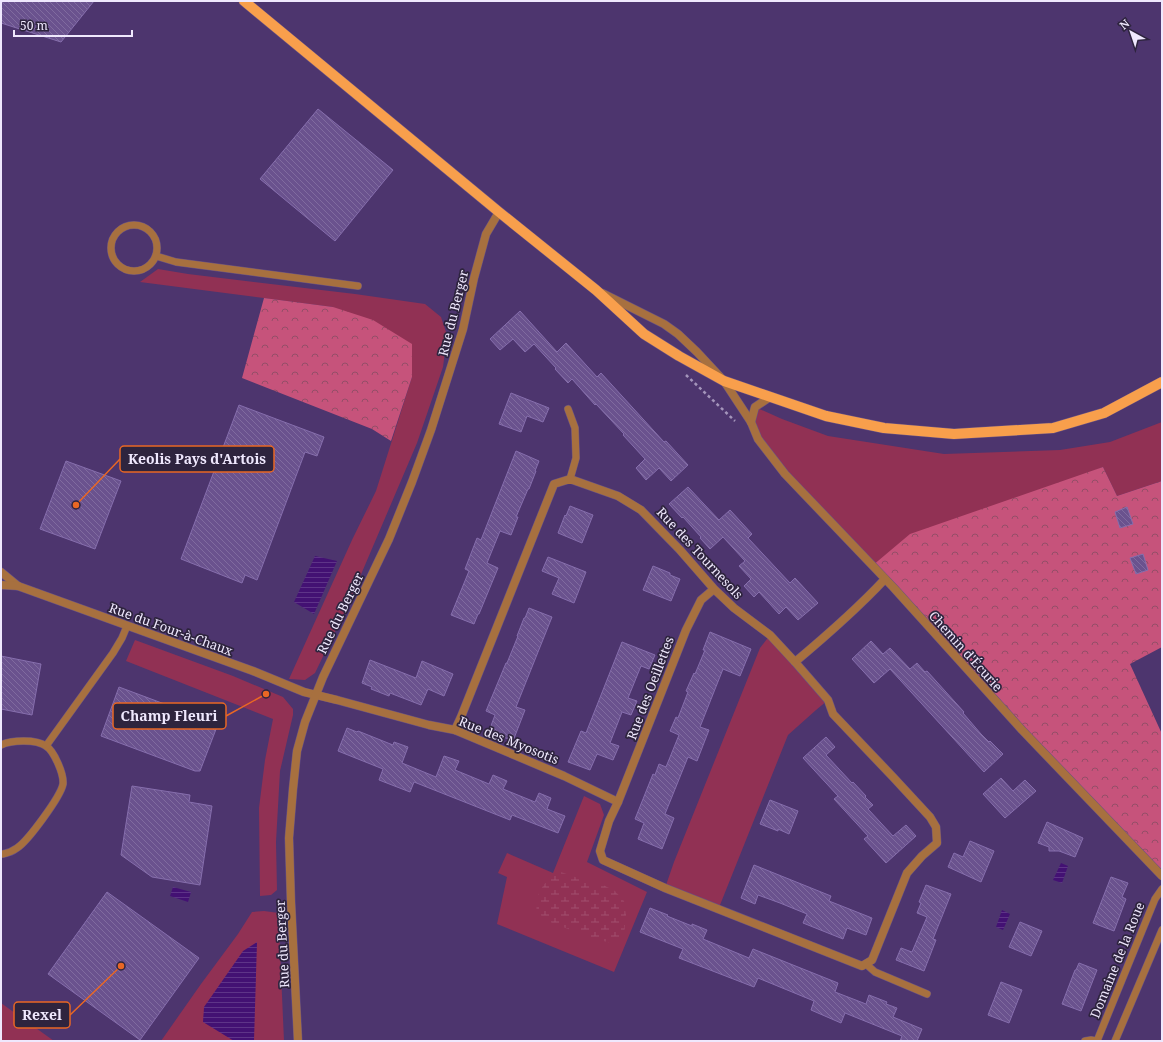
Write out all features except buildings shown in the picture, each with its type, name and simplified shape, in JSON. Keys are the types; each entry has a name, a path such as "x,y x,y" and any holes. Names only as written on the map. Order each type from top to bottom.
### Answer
{"main road":[{"path":"244,1 499,212 596,290 644,334 679,356 724,381 826,416 884,428 954,434 1053,428 1104,413 1162,382"}],"street":[{"name":"Rue du Berger","path":"298,1041 289,838 297,751 305,722 323,677 389,539 412,482 431,430 463,329 474,278 486,234 499,212"},
{"name":"Chemin d'Écurie","path":"596,290 664,324 678,334 724,381 751,422 758,439 785,474 885,579 1022,730 1162,876"},
{"path":"751,422 755,407 770,397"},
{"path":"455,730 554,484 570,479"},
{"name":"Rue des Tournesols","path":"570,479 618,496 642,510 714,589 734,608 770,635 828,700 833,714 930,817 936,827 937,843 907,872 872,960 864,965"},
{"name":"Rue du Four-à-Chaux","path":"1,572 18,586"},
{"path":"795,662 815,646 885,579"},
{"name":"Rue du Four-à-Chaux","path":"1,585 18,586 253,671 304,692 316,694"},
{"name":"Rue des Oeillettes","path":"714,589 701,600 686,630 618,802 609,821 600,851 603,860 665,888 864,965"},
{"name":"Rue des Myosotis","path":"316,694 429,725 455,730 564,776 618,802"}],"lane":[{"path":"132,226 143,227 152,234 155,239 157,245 156,256 151,264 144,269 136,271 127,270 119,266 114,258 112,244 116,236 122,230 132,226"},
{"path":"156,256 176,262 358,286"},
{"path":"568,409 575,428 576,458 570,479"},
{"path":"46,746 113,653 127,626"},
{"path":"1,745 23,740 46,746 59,764 63,783 55,801 30,837 17,849 1,854"},
{"name":"Domaine de la Roue","path":"1097,1041 1155,899 1162,889"},
{"path":"1115,1041 1162,930"},
{"path":"864,965 875,972 926,994"},
{"path":"1085,1041 1097,1041"}],"path":[{"path":"679,356 686,376 736,422"}],"green space":[{"path":"158,269 425,304 441,317 447,335 443,367 417,443 348,605 315,673 305,680 289,679 352,540 376,491 412,377 333,307 140,282"},
{"path":"264,298 333,307 373,320 412,344 412,377 391,441 372,429 242,378"},
{"path":"755,407 828,436 944,454 1060,450 1110,442 1162,422 1162,481 1117,496 1103,467 872,566 785,474 751,422"},
{"path":"1103,467 1117,496 1162,481 1162,647 1130,664 1162,734 1162,876 872,566 910,534"},
{"path":"770,635 828,700 788,735 718,910 665,888 674,862 760,648"},
{"path":"135,640 233,676 283,697 293,709 293,715 280,771 276,842 277,890 271,895 260,896 259,808 265,760 273,719 126,661"},
{"path":"584,796 600,804 604,815 587,862 647,892 614,972 497,924 507,877 498,873 507,853 553,873"},
{"path":"561,872 599,883 615,891 624,901 626,915 624,935 616,944 595,939 552,923 536,912 538,896 543,887 549,879"},
{"path":"264,911 279,913 284,1041 161,1041 238,934 252,912"},
{"path":"1,1003 54,1041 1,1041"}],"shaded area":[{"path":"315,556 337,561 314,614 294,602"},
{"path":"1061,863 1068,866 1062,883 1053,880"},
{"path":"173,887 191,892 188,902 170,896"},
{"path":"1002,910 1010,914 1003,930 996,927"},
{"path":"257,942 254,1041 234,1041 203,1022 204,1007 243,951"}],"place":[{"name":"Keolis Pays d'Artois","path":"76,505"},
{"name":"Champ Fleuri","path":"266,694"},
{"name":"Rexel","path":"121,966"}]}
